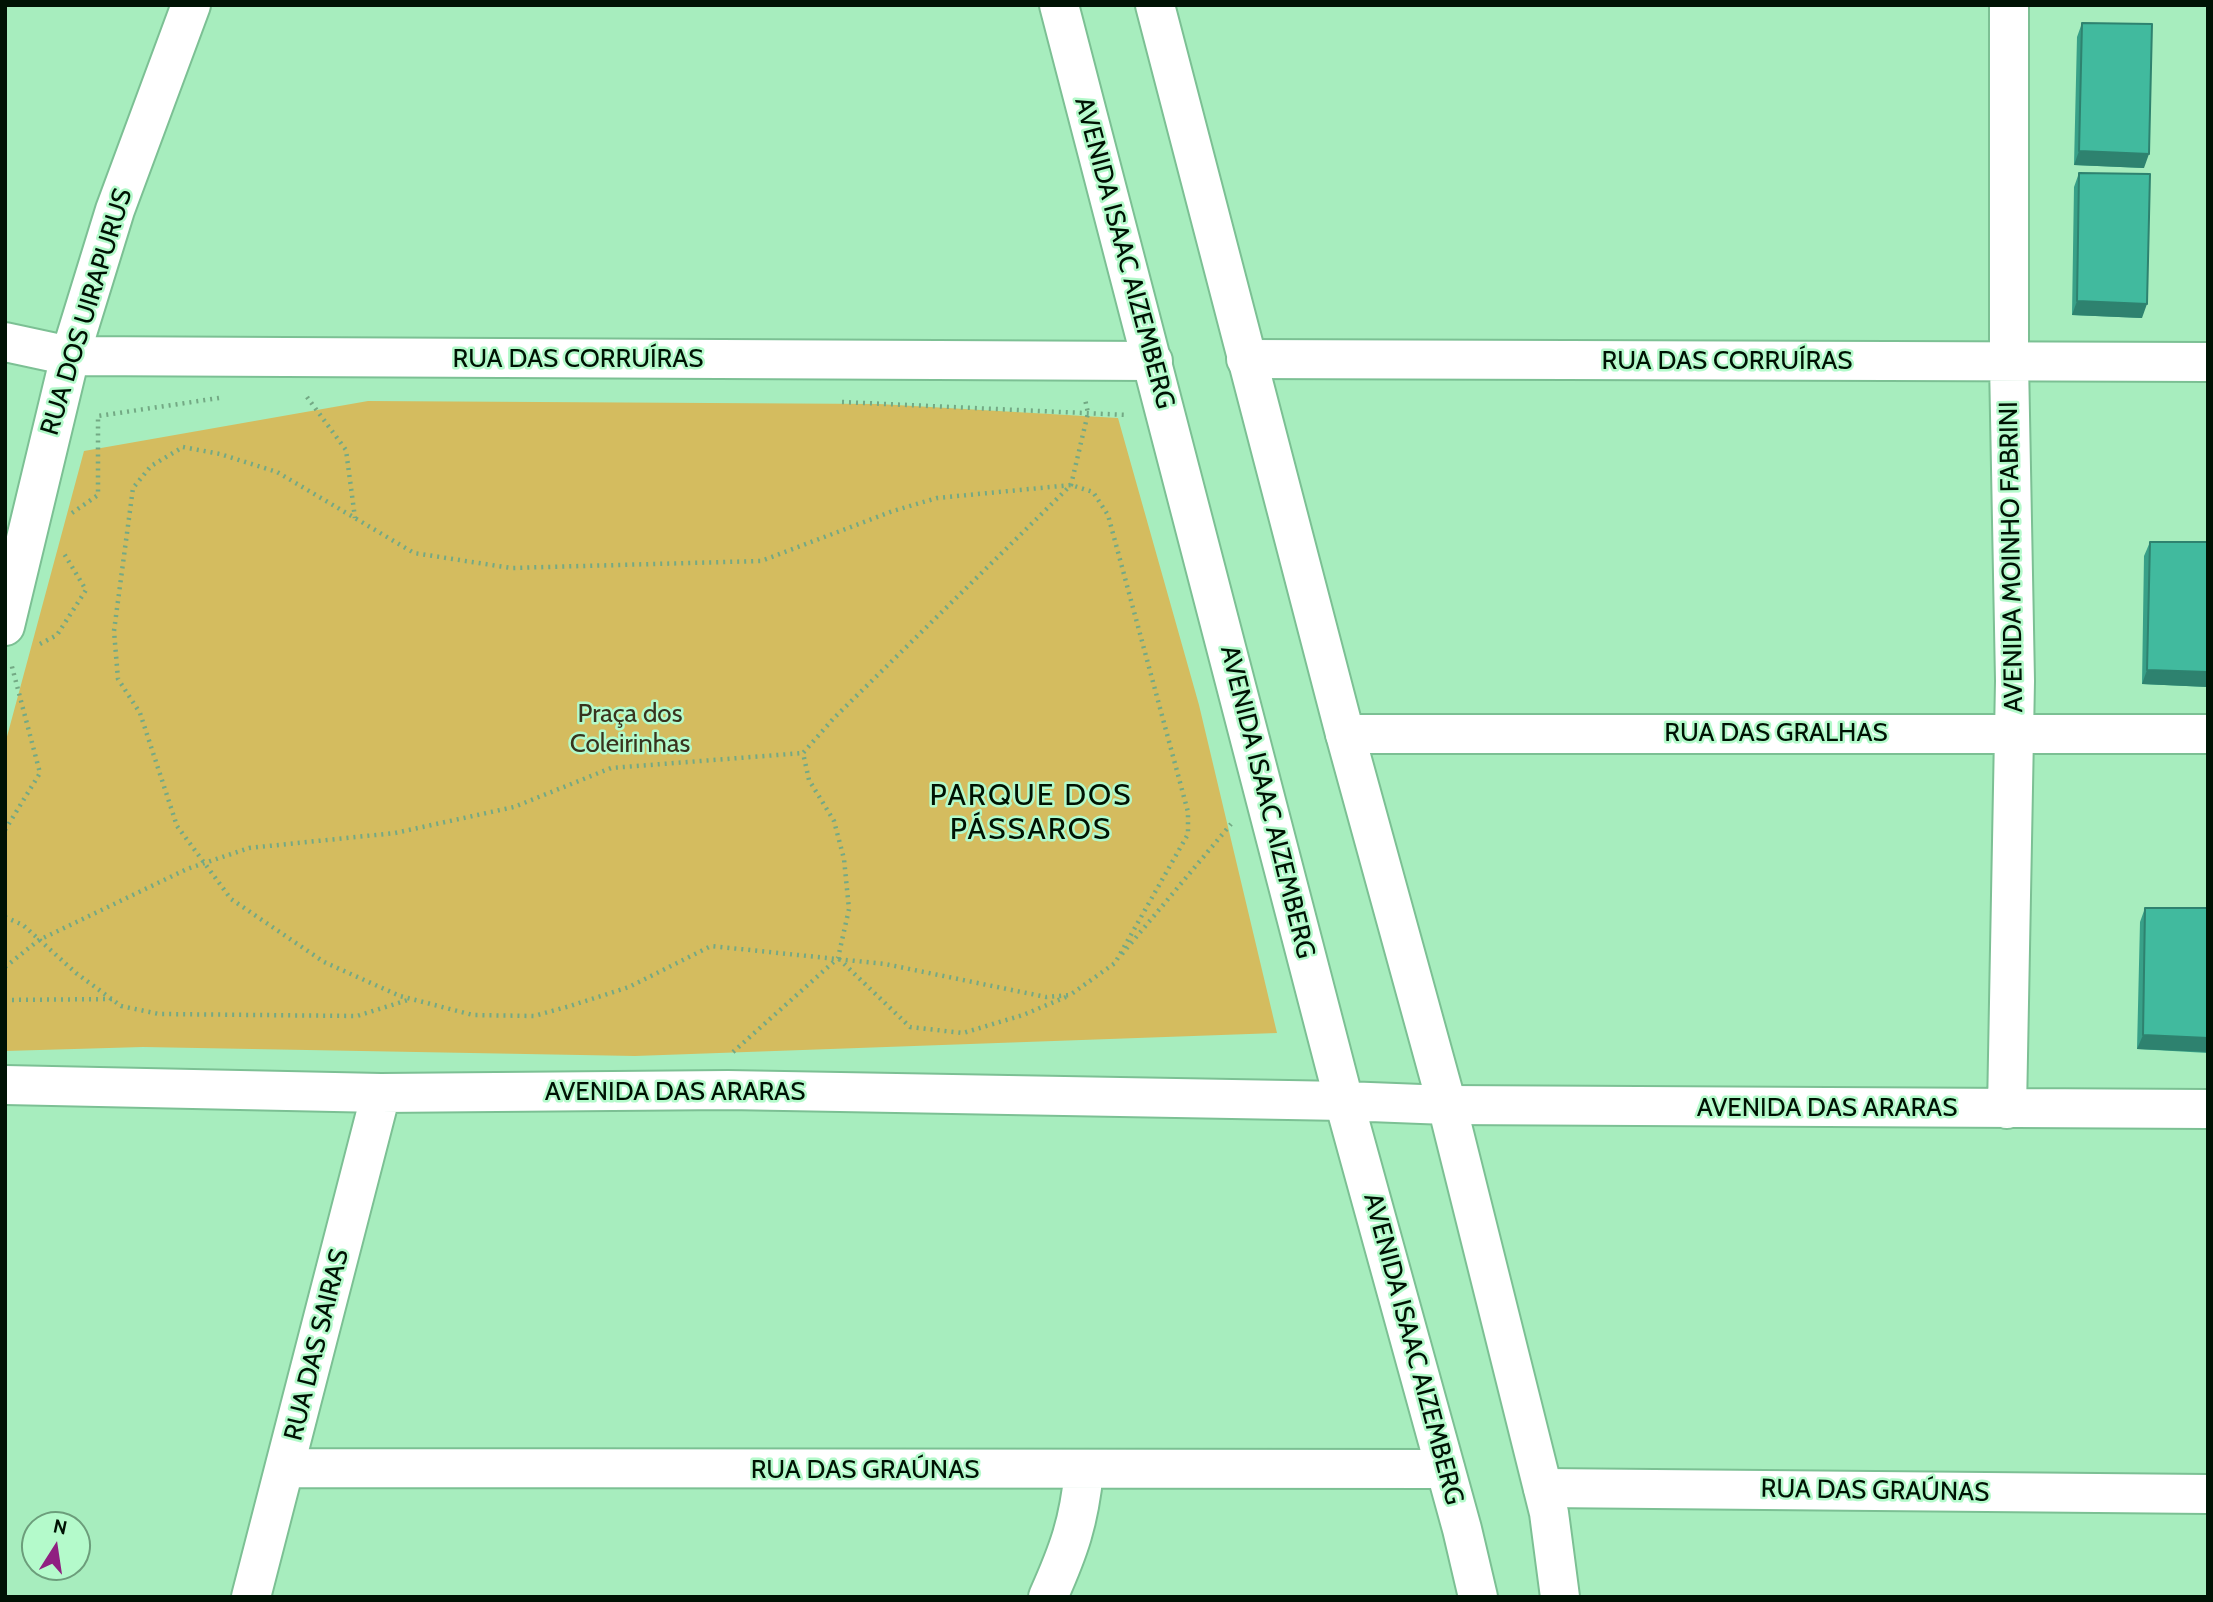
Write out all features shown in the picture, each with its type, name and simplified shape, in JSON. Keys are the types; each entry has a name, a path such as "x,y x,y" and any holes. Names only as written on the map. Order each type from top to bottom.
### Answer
{"street":[{"name":"RUA DOS UIRAPURUS","path":"16,645 70,356 115,210 191,5"},
{"name":"AVENIDA ISAAC AIZEMBERG","path":"1059,5 1344,1101 1478,1597"},
{"path":"1155,5 1345,734 1447,1105 1543,1488 1560,1597"},
{"name":"AVENIDA MOINHO FABRINI","path":"2007,1109 2013,732 2009,5"},
{"name":"RUA DAS CORRUÍRAS","path":"5,342 70,356 1153,361"},
{"name":"RUA DAS CORRUÍRAS","path":"1246,359 2208,362"},
{"name":"RUA DAS GRALHAS","path":"1345,734 2208,734"},
{"name":"AVENIDA DAS ARARAS","path":"5,1085 381,1093 728,1090 1447,1105 2208,1109"},
{"name":"RUA DAS SAIRAS","path":"251,1597 381,1093"},
{"name":"RUA DAS GRAÚNAS","path":"285,1468 1084,1471 1445,1468"},
{"path":"1048,1597 1068,1552 1079,1516 1084,1471"},
{"name":"RUA DAS GRAÚNAS","path":"1543,1488 2208,1494"}],"path":[{"path":"293,358 299,386 346,450 355,518"},
{"path":"5,967 40,940 205,863 249,848 395,833 514,807 611,768 803,753 834,718 1071,485 1088,413 1077,361"},
{"path":"69,516 98,495 98,416 232,396"},
{"path":"841,402 1135,415"},
{"path":"1070,995 1046,997 938,974 838,958 712,946 629,987 534,1016 473,1015 412,999 324,962 231,899 177,826 140,713 118,679 114,631 133,488 151,466 183,447 220,454 277,472 414,553 511,568 761,561 893,511 937,498 1071,485 1093,492 1108,515 1188,813 1188,834 1115,963"},
{"path":"5,830 40,773 16,645 57,635 86,590 61,550"},
{"path":"728,1090 733,1049 838,958 849,909 844,859 834,821 808,780 803,753"},
{"path":"838,958 910,1027 963,1033 1023,1015 1070,995 1115,963 1238,816"},
{"path":"5,917 23,925 121,1006 159,1014 357,1016 412,999"},
{"path":"5,1000 112,999"}],"green space":[{"name":"Praça dos Coleirinhas","path":"368,401 879,404 1118,418 1199,705 1277,1033 635,1056 143,1047 5,1051 5,744 84,451"}],"building":[{"path":"2082,23 2152,24 2149,154 2079,151"},
{"path":"2079,173 2150,174 2147,304 2077,301"},
{"path":"2150,542 2208,542 2208,672 2147,670"},
{"path":"2145,908 2208,908 2208,1038 2143,1035"}],"district":[{"name":"PARQUE DOS PÁSSAROS","path":"1031,813"}]}
